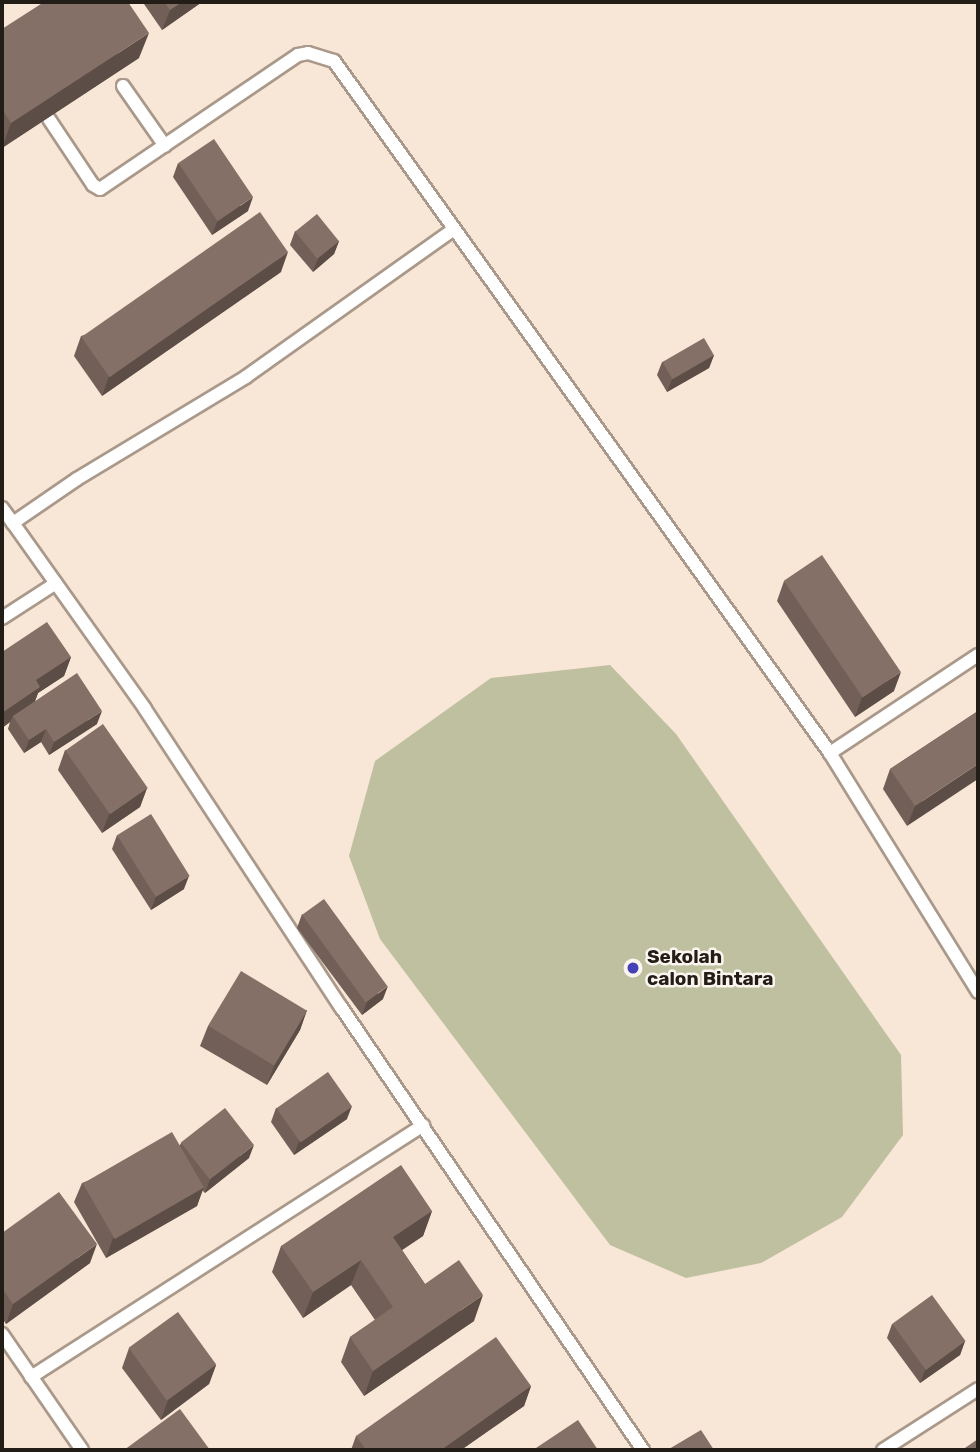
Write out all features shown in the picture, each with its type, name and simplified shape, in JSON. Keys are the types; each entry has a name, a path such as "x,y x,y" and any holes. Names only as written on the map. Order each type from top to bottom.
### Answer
{"lane":[{"path":"49,119 98,189 298,55 315,54 334,61 830,753 978,992"},
{"path":"123,86 165,146"},
{"path":"13,523 77,478 246,377 454,229"},
{"path":"2,508 145,709 643,1450"},
{"path":"2,618 56,583"},
{"path":"830,753 978,655"},
{"path":"31,1377 423,1125"},
{"path":"2,1334 82,1450"},
{"path":"883,1450 978,1389"}],"green space":[{"path":"610,665 676,734 901,1055 903,1135 842,1217 761,1263 686,1278 610,1245 380,939 349,856 375,761 491,678"}],"building":[{"path":"44,2 128,2 149,33 11,123 2,109 2,29"},
{"path":"164,2 182,2 170,10"},
{"path":"214,139 253,197 217,221 178,163"},
{"path":"260,212 288,252 110,377 81,337"},
{"path":"317,214 339,241 317,259 295,232"},
{"path":"704,338 714,355 672,379 662,362"},
{"path":"822,555 901,672 863,698 784,581"},
{"path":"47,622 71,657 36,680 40,687 2,713 2,652"},
{"path":"77,673 102,711 54,742 46,729 29,740 13,716"},
{"path":"978,711 978,764 915,806 890,769"},
{"path":"103,724 148,788 110,814 65,750"},
{"path":"151,814 190,876 156,897 117,835"},
{"path":"324,899 387,986 366,1002 302,915"},
{"path":"241,971 307,1011 274,1066 208,1026"},
{"path":"328,1072 352,1106 300,1143 276,1108"},
{"path":"225,1108 254,1145 210,1180 181,1142"},
{"path":"172,1132 204,1187 115,1239 83,1184"},
{"path":"401,1165 432,1211 393,1237 425,1284 459,1260 483,1295 373,1371 350,1337 393,1307 361,1260 313,1292 281,1246"},
{"path":"59,1192 97,1244 13,1304 2,1288 2,1233"},
{"path":"932,1295 966,1341 926,1370 892,1324"},
{"path":"178,1312 216,1365 167,1400 129,1348"},
{"path":"496,1337 531,1386 441,1450 366,1450 356,1436"},
{"path":"180,1409 210,1450 124,1450"},
{"path":"578,1420 598,1450 533,1450"},
{"path":"701,1430 714,1450 669,1449"},
{"path":"978,1439 978,1450 962,1450"}],"place":[{"name":"Sekolah calon Bintara","path":"633,968"}]}
